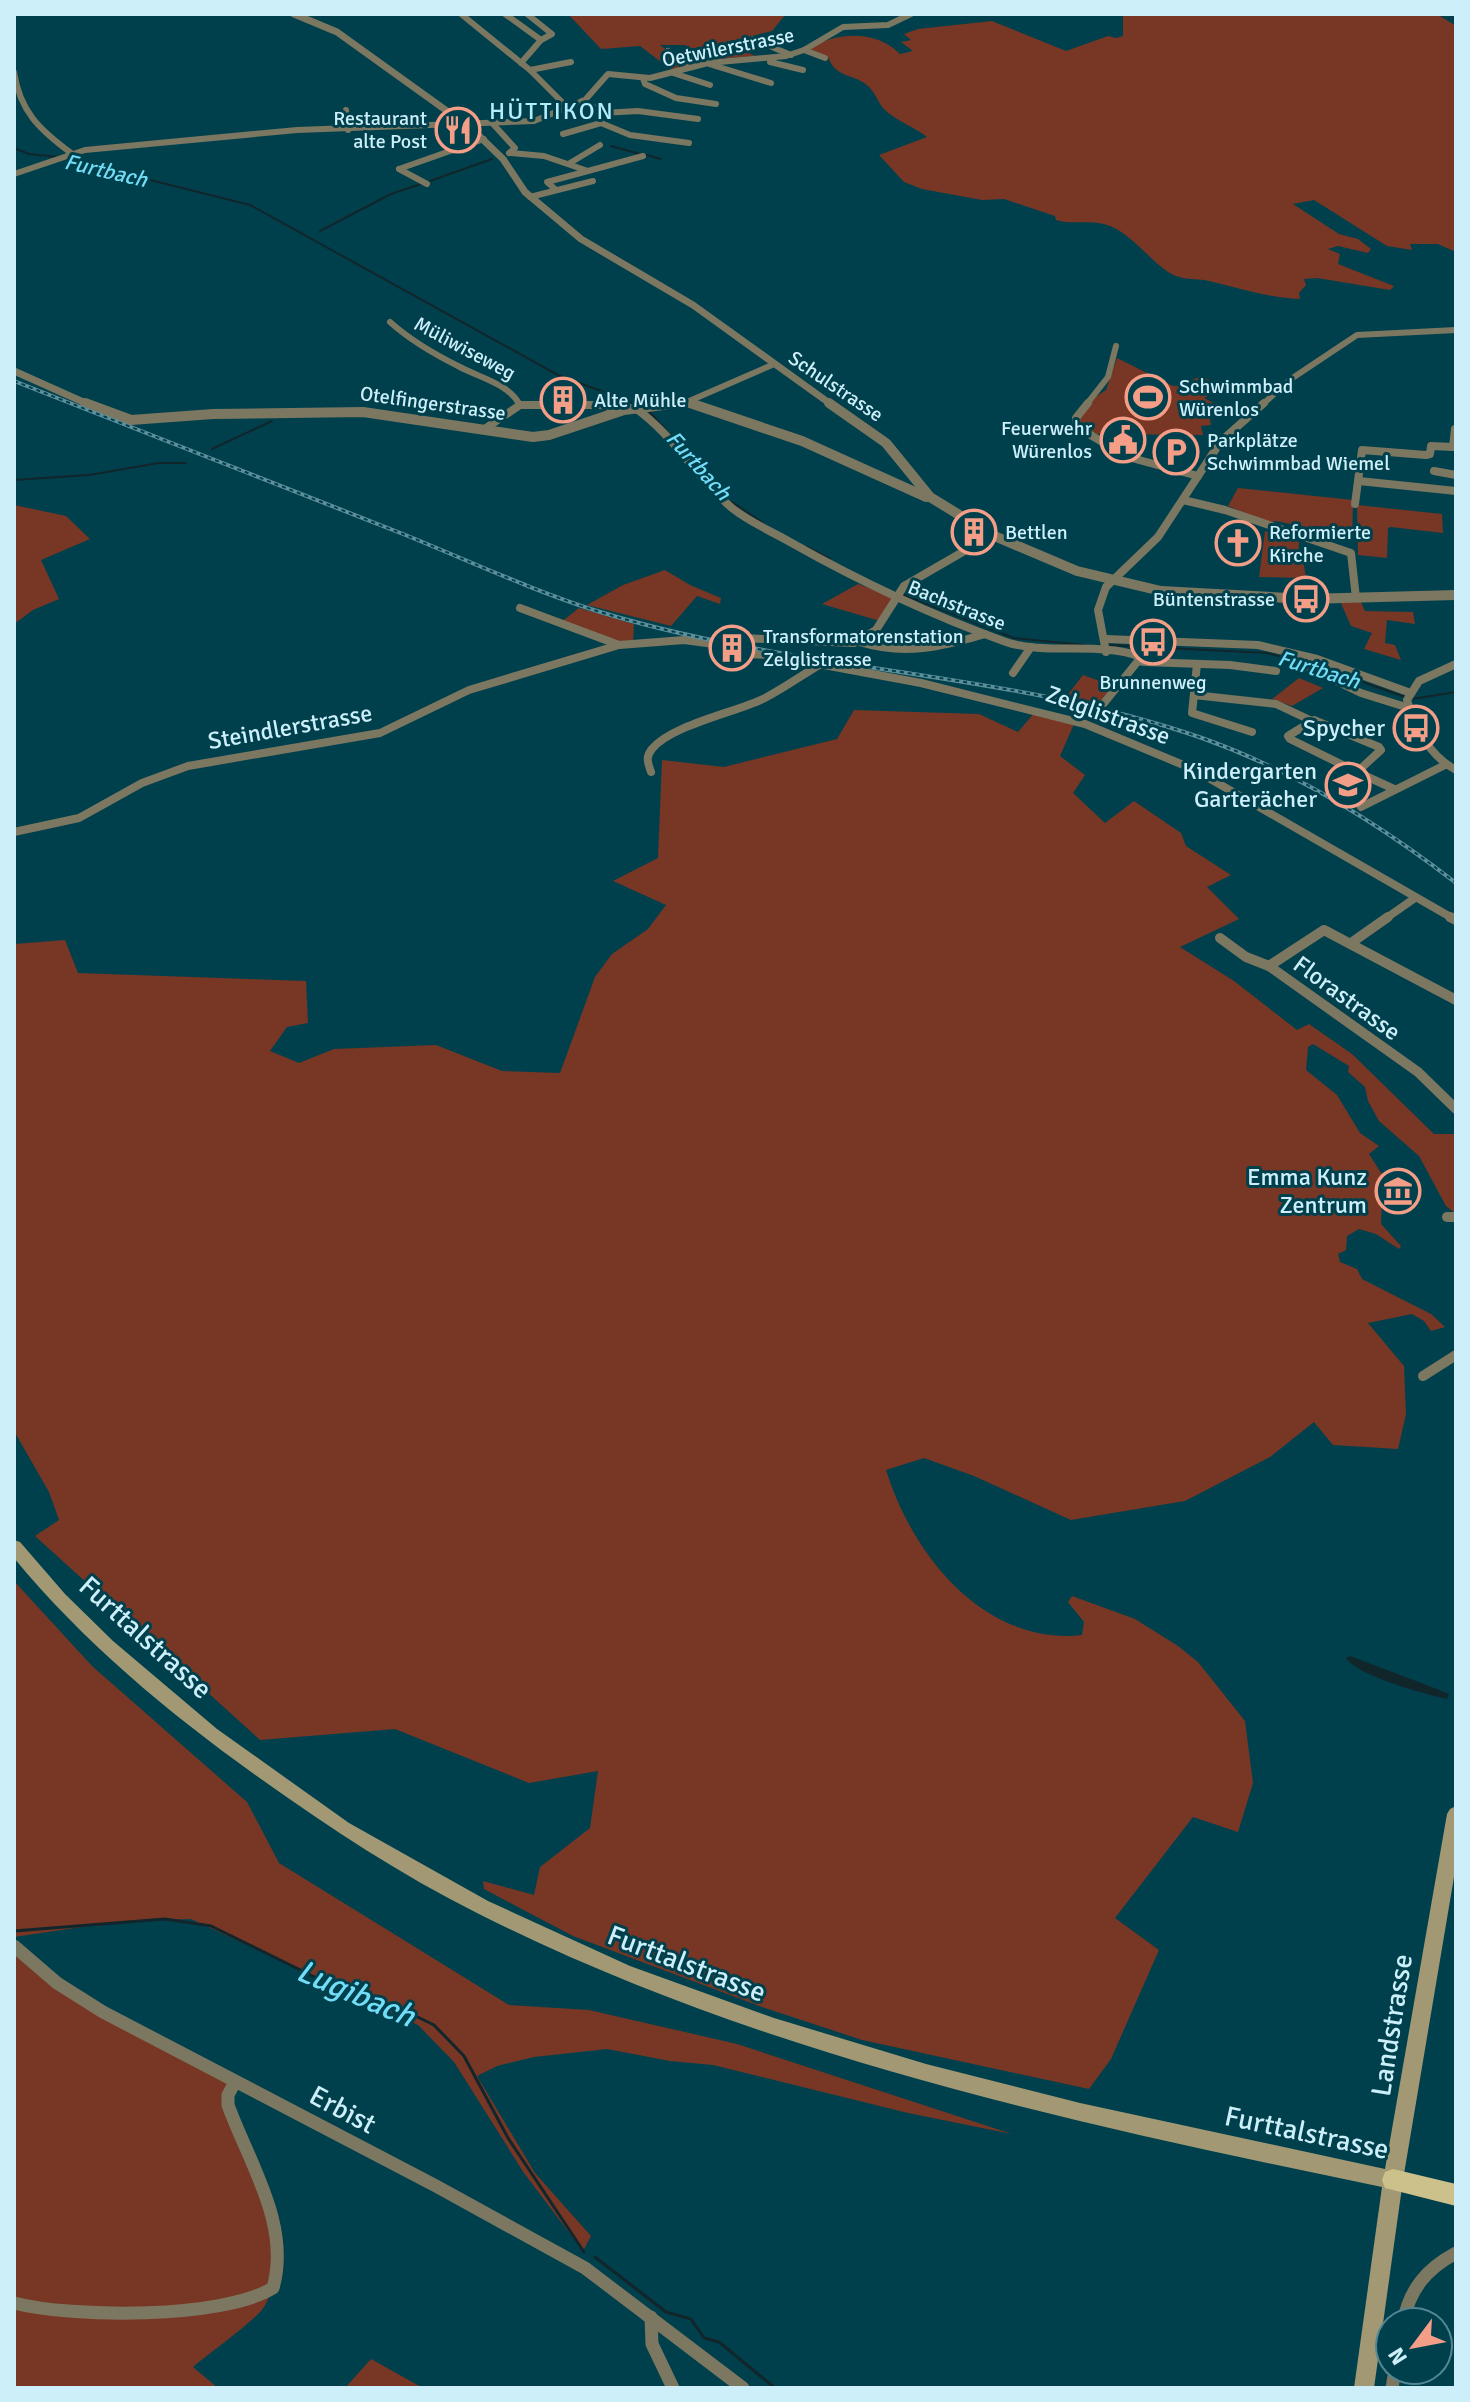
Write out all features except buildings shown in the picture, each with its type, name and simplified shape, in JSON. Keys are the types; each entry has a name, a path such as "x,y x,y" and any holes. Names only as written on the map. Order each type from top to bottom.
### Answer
{"highway":[{"name":"Furttalstrasse","path":"1393,2180 1456,2195"}],"main road":[{"name":"Furttalstrasse","path":"14,1547 63,1603 113,1653 258,1772 384,1853 547,1939 668,1989 822,2044 970,2087 1165,2134 1393,2180"},
{"name":"Landstrasse","path":"1364,2388 1393,2180 1449,1891 1456,1814"}],"street":[{"name":"Schulstrasse","path":"294,14 320,23 463,123 499,155 530,197 611,259 701,310 772,365 876,434 930,497 992,535 1052,562 1112,581 1184,594 1356,598 1456,595"},
{"path":"461,14 530,70 568,108"},
{"path":"505,14 541,40"},
{"path":"521,63 541,40 552,34 527,14"},
{"name":"Oetwilerstrasse","path":"463,123 534,121 582,101 608,74 643,78 708,63 792,55 839,28 888,25 911,14"},
{"path":"753,39 792,55"},
{"path":"804,50 825,58"},
{"path":"668,51 692,67"},
{"path":"763,59 803,70"},
{"path":"530,70 571,62"},
{"path":"708,63 771,83"},
{"path":"14,72 17,97 26,116 65,156"},
{"path":"673,73 710,85"},
{"path":"643,78 645,84 664,94 716,104"},
{"path":"582,101 602,113 638,111 698,119"},
{"path":"346,110 348,129"},
{"path":"601,123 602,113"},
{"path":"14,174 65,156 248,134 463,123"},
{"path":"563,134 601,123 630,135 689,143"},
{"path":"493,124 515,148 511,153"},
{"path":"427,184 399,169 484,139"},
{"path":"570,163 600,145"},
{"path":"499,155 539,155 588,171"},
{"path":"555,189 547,182 643,156"},
{"path":"530,197 593,181"},
{"name":"Müliwiseweg","path":"390,322 406,336 457,366 513,392 520,405"},
{"path":"1104,703 1138,661 1134,653 1106,646 1098,610 1106,587 1158,537 1221,441 1291,379 1352,337 1456,330"},
{"path":"1116,346 1108,377 1076,418 1077,427 1128,457 1198,476"},
{"path":"687,402 772,365"},
{"name":"Otelfingerstrasse","path":"14,371 58,393 131,420 213,414 351,411 486,428 521,436 545,436 624,410 687,402 802,441 930,497"},
{"name":"Müliwiseweg","path":"486,428 520,405 601,405 624,410"},
{"name":"Bachstrasse","path":"639,407 709,488 735,511 852,578 897,594 985,634 1031,647 1258,645 1408,699"},
{"path":"1355,504 1362,450 1426,455 1430,454 1431,446 1454,447 1455,429"},
{"path":"1434,471 1456,475"},
{"path":"1359,481 1456,491"},
{"path":"1183,500 1225,510 1351,553 1356,598"},
{"path":"860,642 884,621 897,594 992,535"},
{"path":"520,608 619,645"},
{"path":"714,644 742,638 836,644 860,642 896,650 927,651 985,634"},
{"name":"Steindlerstrasse","path":"14,832 79,818 142,783 188,766 380,733 469,690 594,650 684,640 714,644"},
{"name":"Zelglistrasse","path":"714,644 723,653 770,655 804,666 819,665 921,683 1054,714 1124,738 1193,769 1456,920"},
{"path":"1013,673 1031,647"},
{"path":"1138,661 1276,671"},
{"path":"1197,664 1192,713 1252,732"},
{"path":"1408,699 1421,679 1456,664"},
{"path":"651,772 647,760 650,750 661,741 686,728 765,698 804,666"},
{"path":"1307,667 1331,670 1361,693 1408,699"},
{"path":"1194,695 1276,704 1379,747 1381,750 1357,772"},
{"path":"1408,699 1433,752 1445,765 1456,770"},
{"path":"1312,721 1288,736 1394,789"},
{"path":"1361,807 1445,765"},
{"path":"1351,943 1415,898"},
{"name":"Florastrasse","path":"1456,1000 1330,932 1319,931 1269,966 1418,1072 1456,1109"},
{"path":"1220,938 1246,957 1269,966"},
{"path":"1423,1376 1456,1355"},
{"name":"Erbist","path":"14,1946 57,1983 103,2012 585,2268 743,2388"},
{"path":"14,2303 118,2312 177,2312 235,2302 273,2288 281,2265 278,2244 253,2166 228,2105 228,2095 235,2082"},
{"path":"1408,2306 1415,2283 1432,2266 1456,2253"},
{"path":"651,2317 648,2329 652,2343 673,2388"}],"shaded area":[{"path":"568,14 786,14 772,31 727,42 755,56 706,60 685,45 660,45 687,66 673,71 640,46 601,49"},
{"path":"1123,14 1437,14 1456,26 1456,252 1438,244 1410,244 1412,250 1387,246 1314,200 1293,204 1339,234 1358,239 1371,249 1368,253 1338,246 1328,249 1340,254 1338,264 1394,286 1390,290 1317,278 1304,279 1306,285 1299,293 1300,299 1178,277 1110,226 1056,220 1055,216 1004,199 982,200 922,189 904,182 879,155 927,137 887,112 863,82 840,72 828,57 816,58 807,50 830,40 855,36 879,40 900,54 913,51 901,42 911,40 904,34 918,29 992,21 1066,51 1108,36 1123,36"},
{"name":"Schwimmbad Würenlos","path":"1117,358 1173,386 1201,376 1224,387 1204,398 1219,406 1208,409 1211,425 1201,426 1203,435 1097,434 1081,425 1079,419 1094,398 1106,390"},
{"path":"1238,488 1353,500 1352,541 1282,522 1274,521 1271,524 1228,506"},
{"path":"14,505 66,516 90,539 41,560 59,599 33,610 14,624"},
{"path":"1357,505 1442,514 1443,533 1391,527 1388,528 1387,558 1358,555"},
{"path":"1265,531 1299,542 1298,557 1303,559 1306,578 1259,577"},
{"path":"665,570 721,598 720,604 697,596 671,626 587,605 623,585"},
{"path":"858,584 892,597 880,621 822,604"},
{"path":"1360,600 1365,611 1413,612 1415,624 1387,620 1385,643 1395,645 1401,660 1364,649 1372,633 1351,626 1340,601"},
{"path":"579,608 634,624 633,642 620,642 561,622"},
{"path":"1083,675 1114,686 1098,706 1066,697"},
{"path":"1299,678 1323,688 1292,706 1272,699"},
{"path":"854,710 979,714 1018,732 1035,712 1074,724 1060,756 1085,775 1073,793 1105,823 1134,801 1181,833 1186,846 1231,875 1207,887 1239,919 1180,947 1234,981 1297,1030 1309,1024 1352,1054 1434,1134 1456,1134 1456,1214 1446,1206 1419,1156 1379,1121 1368,1101 1365,1087 1348,1072 1349,1066 1313,1044 1308,1047 1306,1070 1337,1095 1360,1133 1379,1146 1369,1154 1383,1176 1381,1224 1401,1246 1399,1249 1376,1234 1359,1229 1347,1236 1346,1250 1338,1254 1340,1262 1357,1269 1362,1279 1431,1314 1445,1327 1431,1331 1424,1321 1412,1314 1368,1323 1404,1366 1406,1414 1398,1449 1333,1445 1314,1422 1270,1457 1185,1501 1071,1520 974,1476 924,1458 886,1470 914,1533 934,1562 957,1588 984,1610 1014,1626 1047,1635 1082,1635 1084,1622 1068,1602 1072,1596 1135,1619 1198,1662 1245,1721 1253,1783 1238,1832 1193,1817 1115,1918 1159,1950 1111,2059 1089,2089 862,2040 762,2007 573,1936 484,1889 483,1881 534,1895 540,1867 590,1828 598,1771 529,1783 395,1729 260,1740 35,1536 59,1520 49,1492 14,1431 14,944 65,940 78,973 306,981 308,1023 287,1027 270,1051 299,1063 334,1049 436,1045 502,1071 560,1073 595,977 612,954 648,929 666,905 613,881 658,858 662,760 724,767 837,739"},
{"path":"14,1581 92,1666 247,1802 279,1863 509,2005 589,2010 737,2044 1012,2134 908,2113 713,2065 670,2061 607,2049 534,2057 497,2066 477,2076 535,2173 591,2236 583,2251 524,2173 454,2062 418,2025 191,1919 115,1922 14,1937"},
{"path":"14,1953 235,2088 226,2106 264,2206 274,2262 272,2287 264,2307 242,2329 193,2367 218,2388 14,2388"},
{"path":"371,2359 423,2388 345,2388"}],"water":[{"path":"1350,1656 1449,1694 1447,1699 1409,1689 1363,1671 1346,1658"}],"waterway":[{"path":"611,146 640,154"},
{"name":"Furtbach","path":"14,148 29,154 59,157"},
{"path":"647,155 661,159"},
{"name":"Furtbach","path":"66,159 250,205 558,375 636,404"},
{"path":"430,181 492,159"},
{"path":"320,231 391,194 421,184"},
{"name":"Furtbach","path":"649,411 716,487"},
{"path":"212,449 272,421"},
{"path":"14,480 89,475 159,463 186,463"},
{"name":"Furtbach","path":"732,502 763,523"},
{"name":"Furtbach","path":"807,547 830,559"},
{"name":"Furtbach","path":"904,595 1014,638 1085,645"},
{"name":"Furtbach","path":"1107,645 1267,653 1320,667 1405,697"},
{"name":"Furtbach","path":"1412,699 1456,692"},
{"name":"Lugibach","path":"14,1931 165,1919 211,1926 337,1988 399,2008 434,2025 464,2056 508,2138 584,2252"},
{"name":"Lugibach","path":"595,2257 666,2312 691,2319 704,2338 719,2342 775,2388"}],"railway":[{"path":"14,381 597,611 747,647 1053,698 1202,738 1270,766 1335,800 1456,883"}],"place":[{"name":"Restaurant alte Post","path":"458,130"},
{"name":"Schwimmbad Würenlos","path":"1148,397"},
{"name":"Alte Mühle","path":"563,400"},
{"name":"Feuerwehr Würenlos","path":"1123,440"},
{"name":"Parkplätze Schwimmbad Wiemel","path":"1176,452"},
{"name":"Bettlen","path":"974,532"},
{"name":"Reformierte Kirche","path":"1238,543"},
{"name":"Büntenstrasse","path":"1306,599"},
{"name":"Brunnenweg","path":"1153,642"},
{"name":"Transformatorenstation Zelglistrasse","path":"732,648"},
{"name":"Spycher","path":"1416,728"},
{"name":"Kindergarten Garterächer","path":"1348,785"},
{"name":"Emma Kunz Zentrum","path":"1398,1191"}],"district":[{"name":"HÜTTIKON","path":"552,111"}]}
